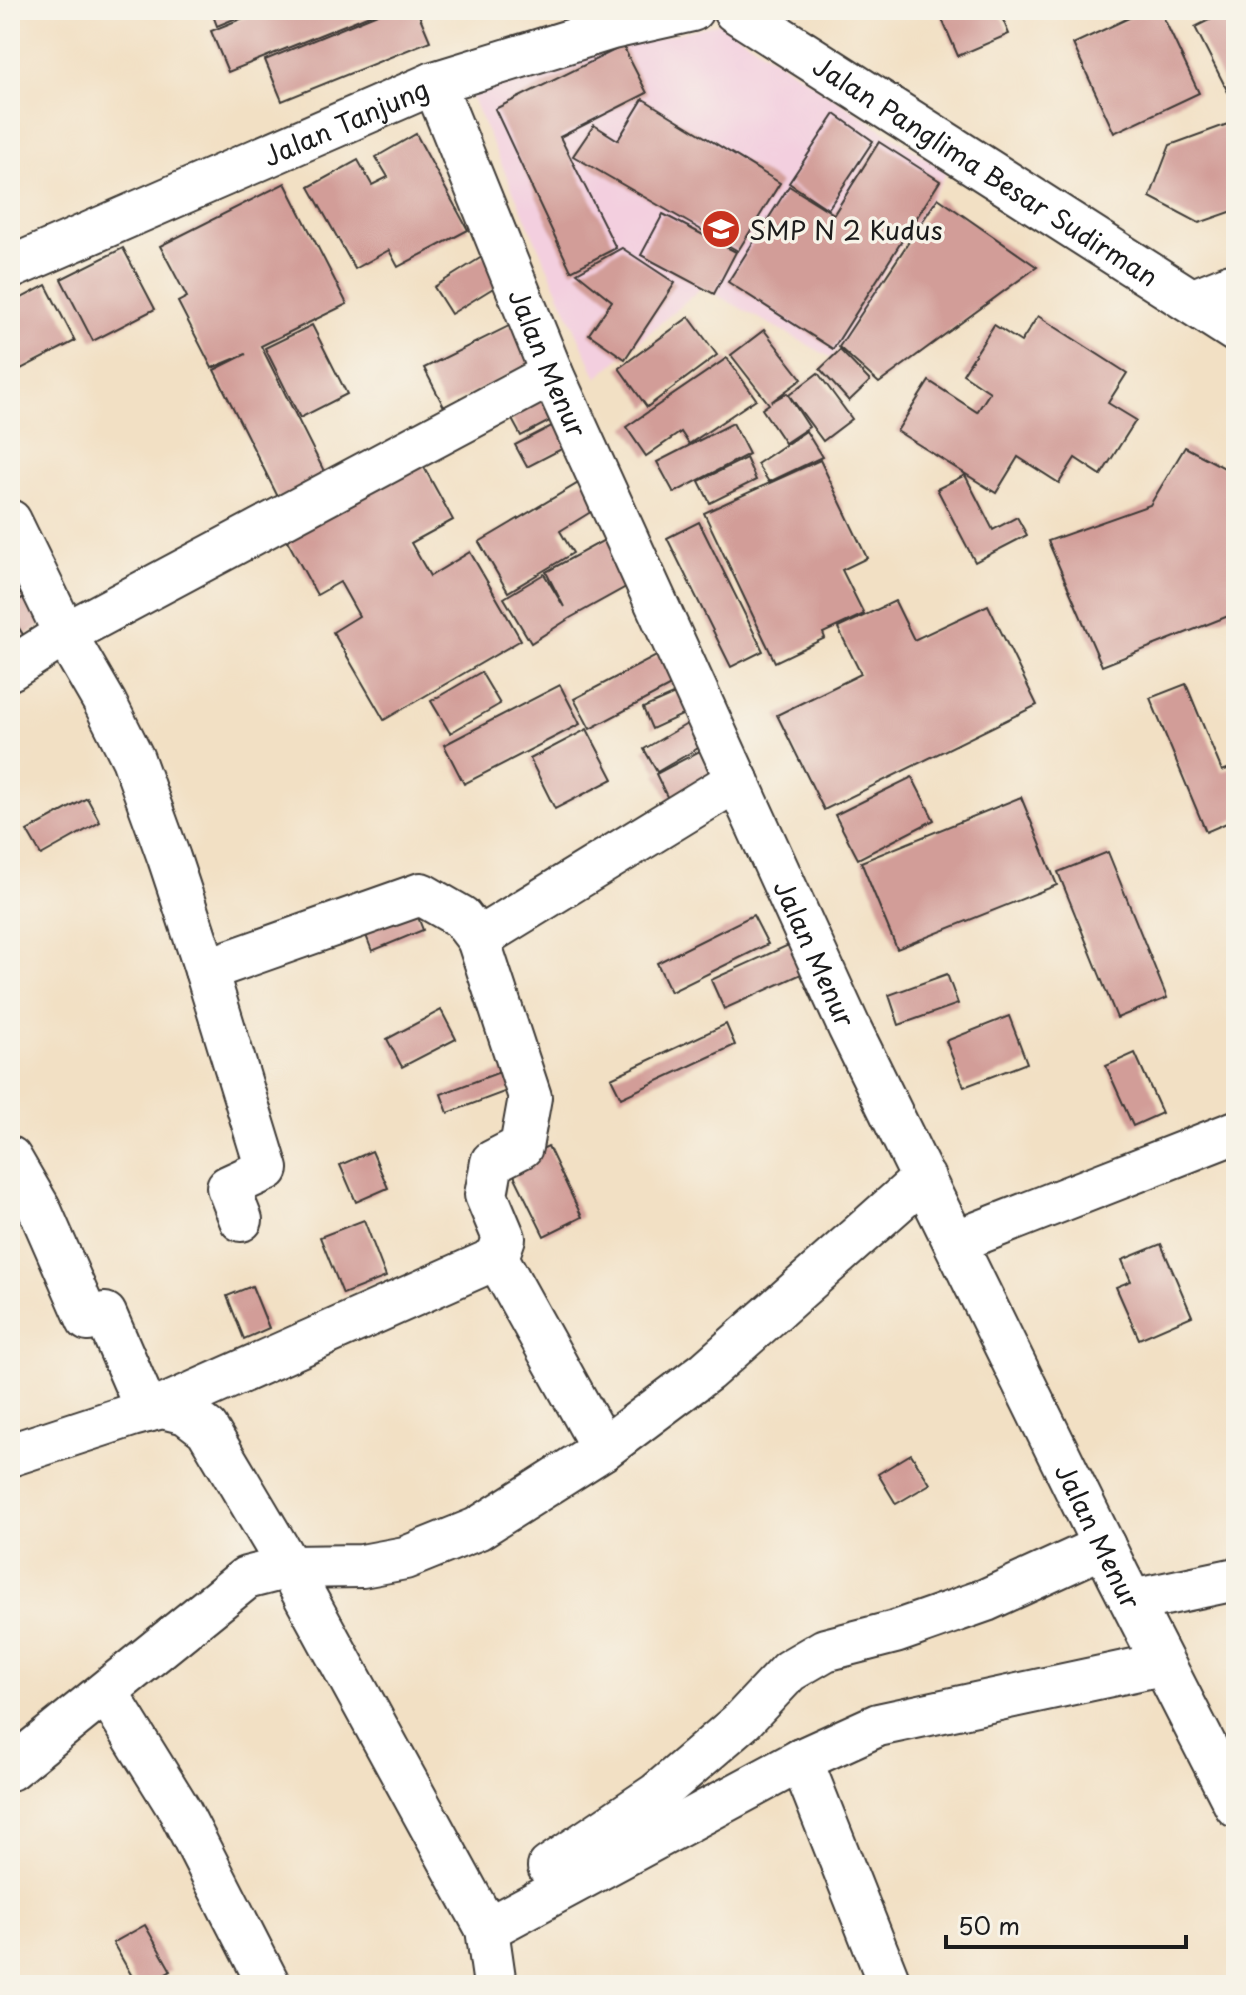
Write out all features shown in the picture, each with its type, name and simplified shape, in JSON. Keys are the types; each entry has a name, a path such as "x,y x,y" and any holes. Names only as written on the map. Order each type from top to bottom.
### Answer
{"main road":[{"name":"Jalan Panglima Besar Sudirman","path":"735,10 1236,330"}],"street":[{"name":"Jalan Tanjung","path":"10,268 434,83 612,28 692,10"},
{"name":"Jalan Menur","path":"434,83 552,374 849,1027 1162,1664 1236,1806"},
{"path":"1191,301 1236,283"},
{"path":"10,669 65,634 552,374"},
{"path":"10,521 65,634 133,759 169,858 267,1169 228,1187 241,1220"},
{"path":"478,939 737,780"},
{"path":"10,1455 155,1409 497,1258 504,1238 486,1195 492,1162 521,1147 530,1097 478,939 461,917 421,894 206,970"},
{"path":"955,1242 1236,1132"},
{"path":"10,1158 39,1208 88,1320 105,1314 155,1409"},
{"path":"12,1763 107,1693 246,1578 289,1567 362,1566 405,1558 477,1529 603,1449 707,1371 924,1178"},
{"path":"497,1258 603,1449"},
{"path":"155,1409 186,1413 207,1429 289,1567 481,1919 495,1985"},
{"path":"481,1919 510,1892 657,1794 742,1721 789,1671 825,1650 895,1632 986,1600 1104,1546"},
{"path":"1132,1601 1236,1579"},
{"path":"481,1919 878,1725 1162,1664"},
{"path":"107,1693 180,1811 269,1985"},
{"path":"801,1760 890,1985"}],"shaded area":[{"name":"SMP N 2 Kudus","path":"720,23 947,172 832,358 702,287 597,378 466,85"}],"building":[{"path":"211,10 256,10 217,26"},
{"path":"263,10 382,10 228,72 211,31"},
{"path":"387,10 417,10 430,41 282,101 265,60"},
{"path":"938,10 1011,10 1001,15 1009,34 958,56"},
{"path":"1146,10 1160,10 1199,93 1114,133 1073,44"},
{"path":"1229,10 1236,10 1236,95 1231,98 1195,27"},
{"path":"623,46 647,93 560,137 616,248 571,271 495,109"},
{"path":"643,99 780,183 738,251 573,156 594,125 618,140"},
{"path":"835,114 873,141 828,209 789,183"},
{"path":"1236,121 1236,210 1199,223 1150,197 1170,145"},
{"path":"416,134 468,230 398,267 389,250 355,269 309,187 358,160 372,185 388,177 376,157"},
{"path":"879,142 940,181 833,349 728,282 789,186 834,214"},
{"path":"285,183 347,304 261,346 326,475 279,499 214,370 246,354 212,368 178,302 187,297 160,246"},
{"path":"938,198 1037,267 879,383 839,347"},
{"path":"663,214 736,252 714,294 641,255"},
{"path":"123,248 155,309 93,341 61,279"},
{"path":"622,248 675,283 625,359 589,334 612,301 577,273"},
{"path":"485,255 503,282 451,314 434,287"},
{"path":"46,285 75,341 21,369 10,347 10,304"},
{"path":"1038,316 1127,373 1108,403 1136,420 1101,475 1075,458 1059,483 1018,457 996,493 897,431 929,381 977,412 990,392 963,374 994,325 1021,342"},
{"path":"689,317 717,355 647,407 619,368"},
{"path":"519,321 539,360 444,407 424,368"},
{"path":"312,325 347,394 300,418 265,348"},
{"path":"764,330 802,379 771,402 787,393 809,427 785,443 762,409 769,404 731,355"},
{"path":"840,350 870,381 849,401 820,369"},
{"path":"727,358 756,399 689,444 681,432 646,456 626,427"},
{"path":"818,373 852,419 823,441 789,395"},
{"path":"545,380 563,414 521,436 508,412"},
{"path":"565,419 577,441 527,467 515,445"},
{"path":"733,423 749,454 674,493 657,462"},
{"path":"806,431 822,457 769,482 757,464"},
{"path":"1185,447 1236,474 1236,613 1102,666 1048,541 1150,505"},
{"path":"414,449 453,520 411,543 430,576 470,552 521,640 384,720 333,632 359,616 340,582 317,595 278,524"},
{"path":"746,458 756,480 710,503 699,481"},
{"path":"820,460 867,558 842,570 864,614 823,633 825,638 775,662 704,513"},
{"path":"965,475 993,530 1017,517 1027,535 975,562 937,489"},
{"path":"587,478 602,505 560,531 573,553 508,592 479,542"},
{"path":"699,522 763,651 731,667 667,538"},
{"path":"617,533 642,578 531,643 504,598 544,574 564,607 546,572"},
{"path":"10,546 37,583 10,601"},
{"path":"35,590 53,617 24,636 10,614 10,606"},
{"path":"895,601 914,640 988,605 1037,705 824,810 777,715 861,674 838,628"},
{"path":"664,652 680,681 590,729 574,699"},
{"path":"481,672 500,704 450,733 431,701"},
{"path":"1186,684 1222,771 1236,766 1236,819 1206,832 1150,698"},
{"path":"560,685 580,724 464,784 444,745"},
{"path":"686,689 695,709 652,729 643,708"},
{"path":"699,717 712,740 657,772 644,749"},
{"path":"587,729 613,779 555,809 530,759"},
{"path":"713,744 727,771 669,801 656,774"},
{"path":"912,777 934,820 858,859 835,815"},
{"path":"1021,797 1057,885 897,949 861,862"},
{"path":"87,798 100,822 41,855 27,831"},
{"path":"1108,852 1167,998 1117,1018 1058,872"},
{"path":"412,902 423,930 372,951 361,922"},
{"path":"753,915 768,944 671,992 657,963"},
{"path":"804,938 817,967 724,1009 711,980"},
{"path":"947,974 958,1004 899,1025 889,995"},
{"path":"441,1010 456,1039 402,1067 387,1039"},
{"path":"1009,1016 1027,1063 964,1087 946,1041"},
{"path":"726,1024 735,1045 621,1098 611,1078"},
{"path":"1135,1053 1162,1113 1133,1126 1106,1066"},
{"path":"508,1069 515,1088 448,1113 441,1094"},
{"path":"548,1146 582,1217 544,1236 509,1165"},
{"path":"372,1151 388,1188 356,1202 340,1165"},
{"path":"364,1220 386,1277 343,1294 320,1237"},
{"path":"1161,1244 1192,1316 1139,1339 1116,1287 1131,1281 1122,1260"},
{"path":"252,1286 269,1328 244,1339 227,1296"},
{"path":"911,1454 930,1484 896,1504 878,1474"},
{"path":"145,1925 171,1971 146,1985 137,1985 113,1943"}],"place":[{"name":"SMP N 2 Kudus","path":"721,229"}]}
